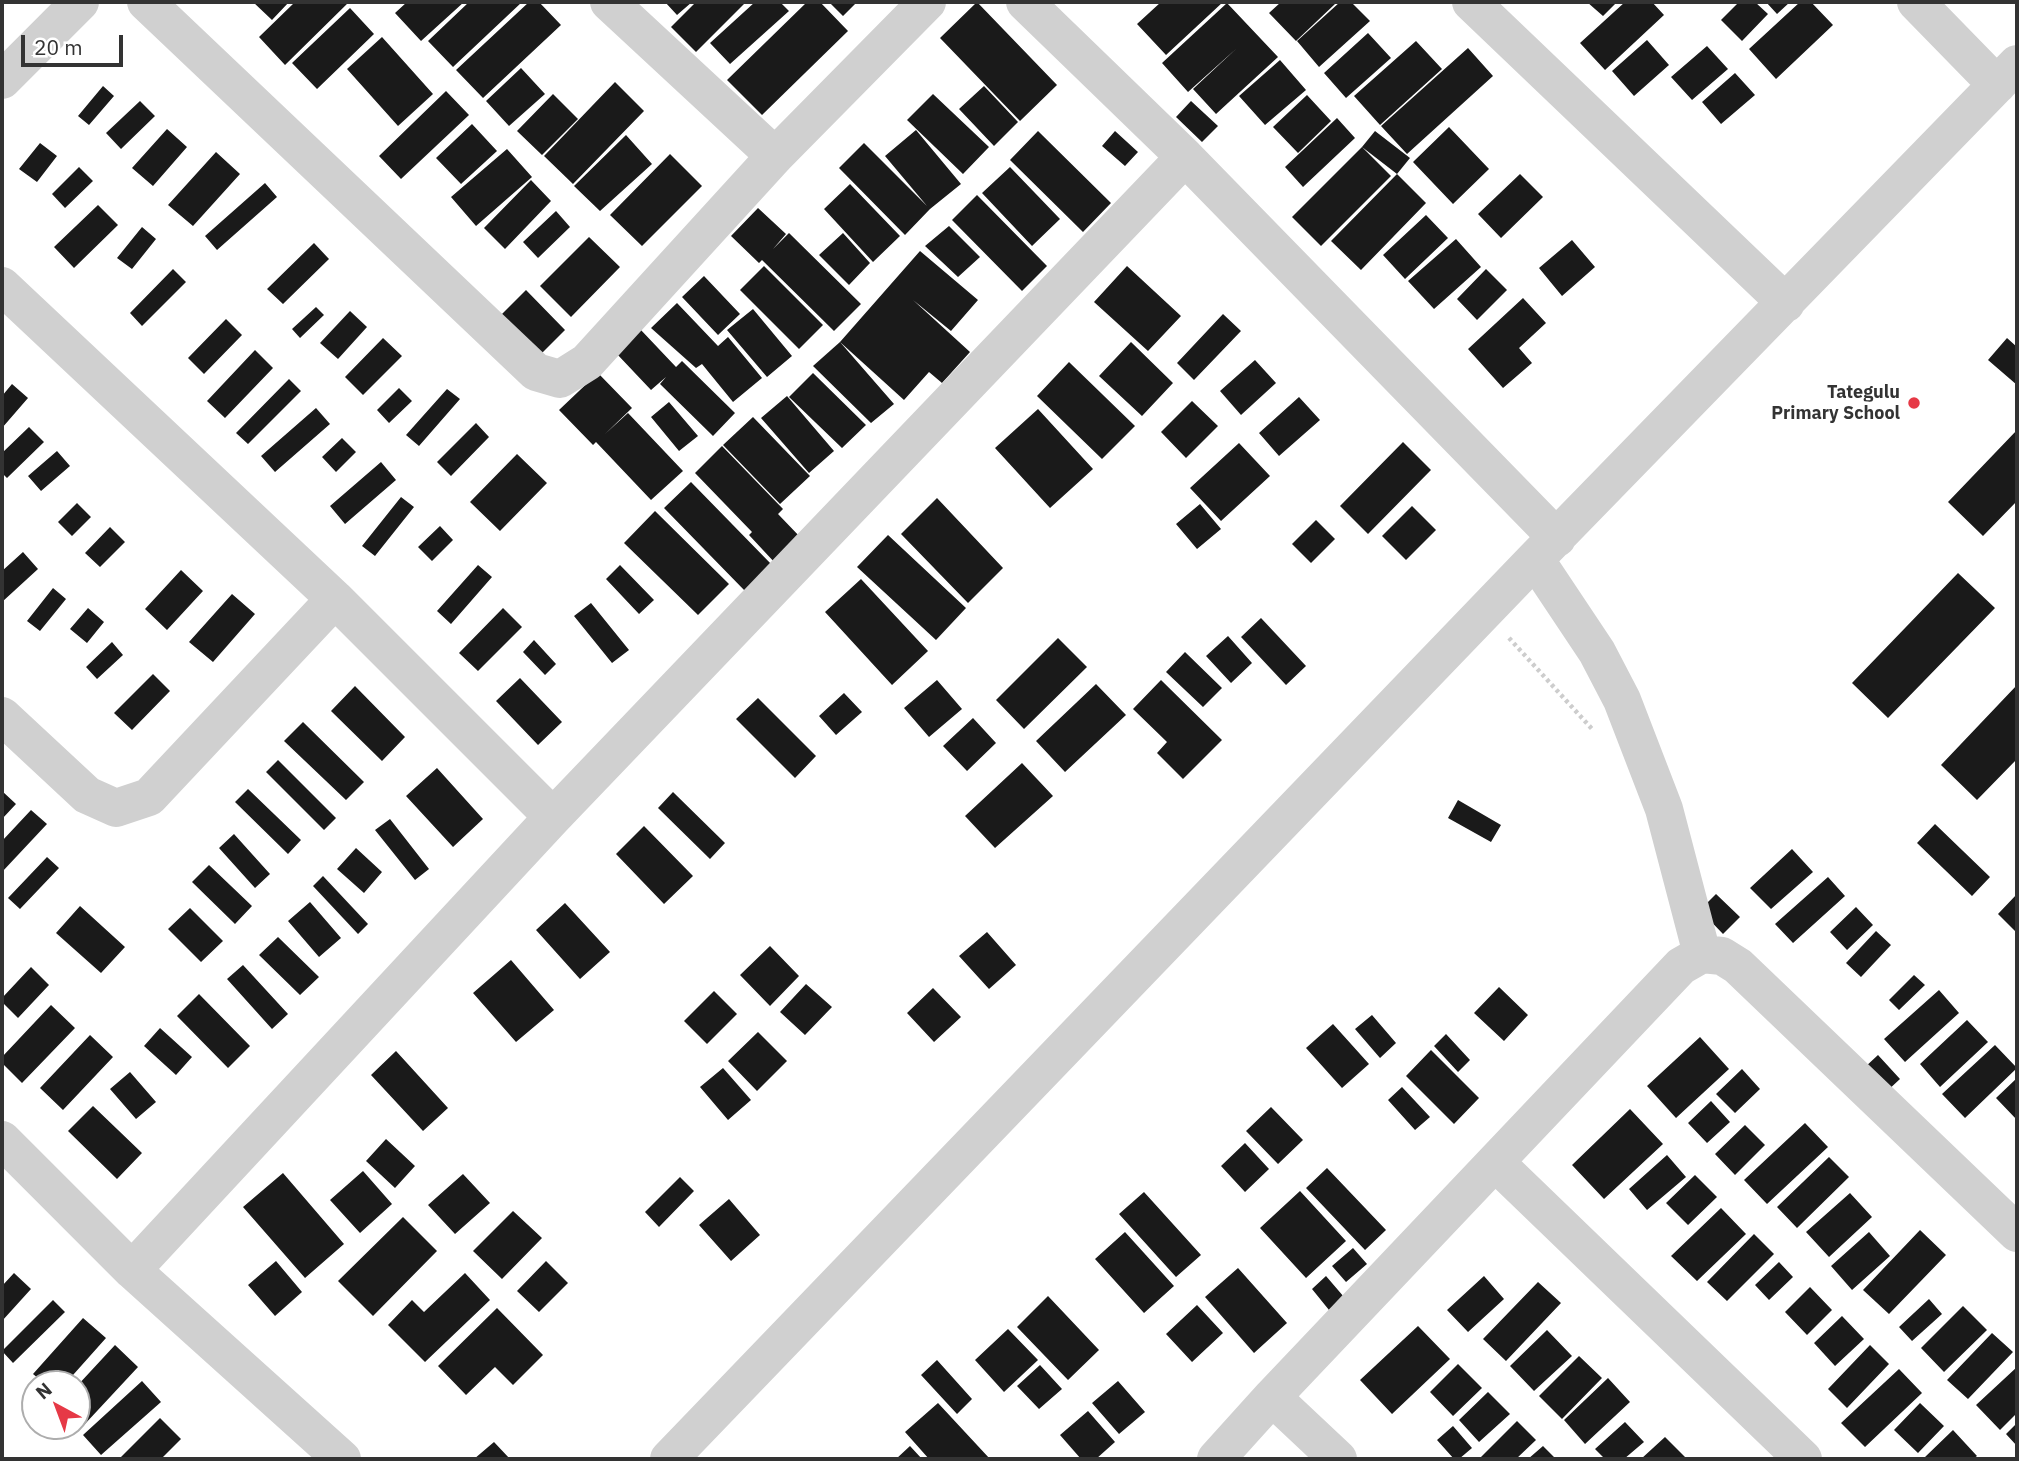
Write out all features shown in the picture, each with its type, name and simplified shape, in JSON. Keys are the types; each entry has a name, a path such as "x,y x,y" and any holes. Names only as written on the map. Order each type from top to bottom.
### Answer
{"street":[{"path":"2,80 80,2"},
{"path":"146,2 536,372 560,379 587,362 775,156 927,2"},
{"path":"609,2 775,156"},
{"path":"1025,2 1185,157 1546,548 1622,700 1664,809 1702,954"},
{"path":"1471,2 1786,303"},
{"path":"669,1459 1546,548 2007,74 1916,2"},
{"path":"132,1270 553,817 1185,157"},
{"path":"2,286 335,599 553,817"},
{"path":"2,716 87,795 116,808 149,797 335,599"},
{"path":"1216,1459 1681,966 1702,954 1723,956 1738,966 2017,1233"},
{"path":"2,1140 132,1270 342,1459"},
{"path":"1496,1163 1802,1459"},
{"path":"1272,1397 1338,1459"}],"path":[{"path":"1486,611 1598,736"}],"building":[{"path":"253,2 289,2 272,20"},
{"path":"295,2 349,2 285,65 259,37"},
{"path":"407,2 464,2 421,41 395,13"},
{"path":"469,2 522,2 453,67 428,41"},
{"path":"529,2 539,2 561,25 483,98 456,70"},
{"path":"665,2 692,2 677,15"},
{"path":"696,2 746,2 696,52 671,27"},
{"path":"755,2 780,2 789,11 730,64 710,43"},
{"path":"807,2 820,2 848,31 762,115 727,80"},
{"path":"829,2 857,2 843,16"},
{"path":"977,2 1057,85 1020,121 940,38"},
{"path":"1161,2 1223,2 1166,55 1137,24"},
{"path":"1281,2 1335,4 1296,41 1269,13"},
{"path":"1340,2 1351,2 1370,21 1319,67 1297,41"},
{"path":"1587,2 1617,2 1603,16"},
{"path":"1625,2 1652,2 1664,15 1605,70 1580,43"},
{"path":"1739,2 1755,2 1768,14 1742,41 1721,20"},
{"path":"1766,2 1790,2 1777,14"},
{"path":"1800,2 1811,2 1833,25 1776,79 1749,49"},
{"path":"1227,3 1278,57 1216,114 1193,89 1237,48 1188,92 1162,63"},
{"path":"350,8 374,34 317,89 292,63"},
{"path":"1368,33 1391,58 1346,98 1324,73"},
{"path":"382,37 433,94 398,126 347,69"},
{"path":"1647,40 1669,65 1634,96 1612,71"},
{"path":"1416,41 1442,69 1380,125 1354,96"},
{"path":"1707,46 1728,69 1692,100 1671,77"},
{"path":"1468,48 1493,76 1407,154 1381,126"},
{"path":"1280,60 1306,90 1265,125 1239,96"},
{"path":"521,68 545,94 509,126 486,101"},
{"path":"1735,73 1755,95 1721,124 1702,102"},
{"path":"615,82 644,111 573,184 544,156"},
{"path":"103,86 114,96 89,125 78,116"},
{"path":"984,86 1018,122 994,146 959,109"},
{"path":"446,91 469,115 401,179 379,156"},
{"path":"553,94 578,119 542,155 517,131"},
{"path":"933,94 989,147 963,174 907,120"},
{"path":"1307,95 1331,121 1298,153 1273,127"},
{"path":"140,101 155,116 121,149 106,133"},
{"path":"1191,101 1218,126 1202,142 1176,117"},
{"path":"1337,118 1355,138 1303,187 1285,167"},
{"path":"472,124 497,151 461,184 436,158"},
{"path":"1449,127 1489,169 1453,204 1413,162"},
{"path":"167,129 187,147 153,186 132,168"},
{"path":"916,130 961,184 930,209 905,235 839,168 864,143 927,206 885,156"},
{"path":"1038,131 1111,203 1083,232 1010,160"},
{"path":"1115,131 1138,152 1125,166 1102,146"},
{"path":"1375,131 1410,158 1397,174 1362,147"},
{"path":"626,135 652,164 600,211 574,186"},
{"path":"40,143 57,156 37,182 19,169"},
{"path":"1362,147 1391,176 1321,246 1292,217"},
{"path":"507,149 532,177 476,226 451,197"},
{"path":"216,152 240,174 193,226 168,205"},
{"path":"670,154 702,186 642,246 610,215"},
{"path":"79,167 93,181 65,208 52,194"},
{"path":"1010,167 1060,219 1032,246 982,193"},
{"path":"1397,174 1426,203 1361,270 1331,241"},
{"path":"1520,174 1543,197 1501,238 1478,214"},
{"path":"531,180 551,201 505,249 484,228"},
{"path":"265,183 277,197 217,250 205,236"},
{"path":"850,184 900,236 873,262 824,209"},
{"path":"977,195 1047,266 1022,291 952,220"},
{"path":"98,205 118,225 74,268 54,247"},
{"path":"758,208 786,234 773,249 789,233 861,304 834,331 762,260 759,263 731,236"},
{"path":"556,211 570,227 538,258 523,242"},
{"path":"1426,215 1448,238 1405,279 1383,255"},
{"path":"949,226 980,257 958,277 925,246"},
{"path":"142,227 156,239 132,269 117,258"},
{"path":"843,233 870,263 849,285 819,255"},
{"path":"589,237 620,267 571,317 540,286"},
{"path":"1456,239 1481,267 1434,309 1408,281"},
{"path":"1572,240 1595,267 1562,296 1539,268"},
{"path":"314,243 329,259 283,304 267,289"},
{"path":"920,251 978,300 951,331 913,300 970,352 942,383 929,372 904,400 840,342"},
{"path":"764,266 823,325 799,349 740,290"},
{"path":"1127,266 1181,316 1148,351 1094,302"},
{"path":"173,269 186,282 142,326 130,313"},
{"path":"1486,269 1507,290 1477,320 1457,299"},
{"path":"704,276 740,314 718,335 682,297"},
{"path":"526,290 565,330 540,355 501,315"},
{"path":"1523,298 1546,323 1519,348 1532,363 1503,388 1468,349"},
{"path":"677,303 718,346 728,337 762,378 733,402 702,364 696,368 651,328"},
{"path":"316,307 324,315 300,338 292,329"},
{"path":"753,309 792,356 767,377 727,330"},
{"path":"350,311 367,327 338,359 320,343"},
{"path":"1223,314 1241,331 1194,380 1177,363"},
{"path":"226,319 242,335 204,374 188,358"},
{"path":"640,329 676,367 682,361 735,413 713,436 660,384 666,377 651,390 616,353"},
{"path":"383,338 402,356 363,395 345,377"},
{"path":"2007,338 2017,347 2017,385 1988,360"},
{"path":"840,342 894,404 871,423 813,366"},
{"path":"1131,342 1173,383 1142,416 1099,376"},
{"path":"255,350 273,368 225,418 207,401"},
{"path":"1255,360 1276,383 1241,415 1220,391"},
{"path":"1069,362 1135,426 1102,459 1037,396"},
{"path":"598,373 632,408 605,434 628,413 683,471 651,500 596,442 593,445 559,410"},
{"path":"813,373 866,425 842,448 789,397"},
{"path":"289,379 301,391 248,444 236,433"},
{"path":"12,384 28,398 2,428 2,396"},
{"path":"399,388 412,401 389,423 377,410"},
{"path":"447,389 460,399 419,446 406,435"},
{"path":"787,396 834,451 809,473 761,418"},
{"path":"1299,397 1320,420 1279,456 1259,433"},
{"path":"1192,401 1218,426 1186,458 1161,432"},
{"path":"669,402 698,436 679,451 651,417"},
{"path":"316,408 330,424 275,472 261,456"},
{"path":"1038,409 1093,469 1050,508 995,448"},
{"path":"753,417 810,476 780,504 723,445"},
{"path":"476,423 489,437 451,476 437,462"},
{"path":"29,427 44,442 7,478 2,473 2,453"},
{"path":"2017,430 2017,501 1983,536 1948,502"},
{"path":"342,438 356,452 336,472 322,457"},
{"path":"1403,442 1431,470 1368,534 1340,506"},
{"path":"1239,443 1270,476 1221,521 1190,488"},
{"path":"722,446 783,509 778,514 802,539 776,564 749,535 752,532 695,473"},
{"path":"57,451 70,466 41,491 28,476"},
{"path":"517,454 547,483 500,531 470,502"},
{"path":"381,462 396,480 345,524 330,506"},
{"path":"691,482 772,565 745,591 664,508"},
{"path":"401,497 414,507 375,556 362,546"},
{"path":"937,498 1003,568 968,603 901,534"},
{"path":"77,503 91,517 72,536 58,522"},
{"path":"1200,504 1221,529 1197,549 1176,524"},
{"path":"1412,506 1436,530 1406,560 1382,536"},
{"path":"655,511 729,584 698,615 624,543"},
{"path":"1316,520 1335,539 1311,563 1292,544"},
{"path":"440,526 453,540 432,561 418,547"},
{"path":"110,527 125,542 100,567 85,553"},
{"path":"888,535 966,608 936,640 857,567"},
{"path":"23,552 38,569 2,602 2,571"},
{"path":"478,565 492,577 451,624 437,611"},
{"path":"620,565 654,600 639,614 606,579"},
{"path":"181,570 203,591 167,630 145,609"},
{"path":"1958,573 1995,608 1888,718 1852,683"},
{"path":"861,579 928,651 892,685 825,612"},
{"path":"53,588 66,599 40,631 27,621"},
{"path":"232,594 255,614 213,662 189,642"},
{"path":"591,603 629,650 612,663 574,616"},
{"path":"88,608 104,622 87,643 70,629"},
{"path":"503,608 522,627 478,671 459,653"},
{"path":"1261,618 1306,666 1286,685 1241,637"},
{"path":"1228,636 1252,663 1231,683 1206,656"},
{"path":"1058,638 1087,667 1024,729 996,700"},
{"path":"534,640 556,664 545,675 523,652"},
{"path":"112,642 123,655 97,679 86,667"},
{"path":"1185,652 1222,688 1203,707 1166,672"},
{"path":"153,674 170,691 132,730 114,713"},
{"path":"520,678 562,722 538,745 496,701"},
{"path":"937,680 962,709 929,737 904,708"},
{"path":"1161,680 1222,740 1183,779 1157,753 1167,742 1133,709"},
{"path":"1096,684 1126,715 1065,772 1036,741"},
{"path":"2017,685 2017,759 1977,800 1941,765"},
{"path":"355,686 405,737 382,761 331,711"},
{"path":"844,693 862,712 836,735 819,716"},
{"path":"758,698 816,756 795,778 736,719"},
{"path":"973,718 996,743 967,771 943,746"},
{"path":"303,722 364,782 346,800 284,741"},
{"path":"278,760 336,818 324,830 266,772"},
{"path":"1022,763 1053,796 995,848 965,816"},
{"path":"437,768 483,819 453,847 406,796"},
{"path":"248,789 301,840 288,854 235,802"},
{"path":"2,791 16,804 2,819"},
{"path":"673,792 725,843 710,859 658,808"},
{"path":"1458,800 1501,825 1491,842 1448,818"},
{"path":"31,810 47,824 2,872 2,841"},
{"path":"390,819 429,869 415,880 375,830"},
{"path":"1935,824 1990,877 1972,896 1917,843"},
{"path":"644,826 693,876 664,904 616,854"},
{"path":"234,834 270,874 255,888 219,848"},
{"path":"356,848 382,872 364,893 337,869"},
{"path":"1792,849 1813,872 1771,909 1750,888"},
{"path":"47,857 59,868 20,909 8,898"},
{"path":"209,865 252,906 235,924 192,882"},
{"path":"323,876 368,924 358,934 313,886"},
{"path":"1828,877 1845,896 1793,943 1775,924"},
{"path":"1716,894 1740,917 1723,934 1700,910"},
{"path":"2017,894 2017,933 1998,914"},
{"path":"310,902 341,938 319,957 288,921"},
{"path":"565,903 610,952 580,979 536,930"},
{"path":"80,906 125,947 101,973 56,933"},
{"path":"1856,907 1873,925 1847,950 1830,932"},
{"path":"190,908 223,941 201,962 168,929"},
{"path":"1876,931 1891,945 1861,977 1846,963"},
{"path":"987,932 1016,965 989,989 959,956"},
{"path":"278,937 319,977 300,995 259,955"},
{"path":"770,946 799,976 770,1006 740,975"},
{"path":"511,960 554,1010 516,1042 473,993"},
{"path":"243,965 288,1014 272,1029 227,979"},
{"path":"31,967 49,985 18,1018 2,1002 2,998"},
{"path":"1914,975 1925,985 1899,1010 1889,1000"},
{"path":"806,984 832,1007 805,1035 780,1012"},
{"path":"1499,987 1528,1015 1504,1041 1474,1013"},
{"path":"933,988 961,1017 934,1042 907,1013"},
{"path":"1939,990 1959,1013 1905,1062 1884,1039"},
{"path":"714,991 737,1014 707,1044 684,1021"},
{"path":"199,994 250,1046 228,1068 177,1016"},
{"path":"51,1005 75,1028 22,1083 2,1063 2,1057"},
{"path":"1372,1015 1396,1043 1380,1058 1355,1029"},
{"path":"1967,1020 1988,1042 1940,1087 1920,1064"},
{"path":"1333,1024 1369,1064 1342,1088 1306,1048"},
{"path":"160,1028 192,1057 176,1075 144,1046"},
{"path":"758,1032 787,1061 757,1091 728,1061"},
{"path":"1446,1034 1470,1060 1458,1072 1434,1046"},
{"path":"90,1035 113,1057 63,1110 40,1088"},
{"path":"1700,1037 1729,1069 1676,1118 1647,1086"},
{"path":"1995,1045 2017,1068 1965,1118 1942,1094"},
{"path":"1431,1050 1479,1098 1454,1124 1406,1076"},
{"path":"396,1051 448,1108 423,1131 371,1075"},
{"path":"1878,1055 1900,1079 1886,1092 1864,1068"},
{"path":"723,1068 751,1100 728,1120 700,1087"},
{"path":"1742,1069 1760,1089 1735,1113 1716,1094"},
{"path":"130,1072 156,1102 136,1119 110,1089"},
{"path":"2017,1078 2017,1120 1996,1098"},
{"path":"1402,1087 1430,1117 1415,1130 1388,1100"},
{"path":"1711,1101 1730,1122 1707,1143 1688,1123"},
{"path":"93,1106 142,1153 117,1179 68,1131"},
{"path":"1271,1107 1303,1140 1278,1164 1246,1131"},
{"path":"1630,1109 1663,1144 1604,1199 1572,1165"},
{"path":"1805,1123 1828,1147 1767,1204 1744,1180"},
{"path":"1745,1125 1765,1145 1735,1175 1715,1154"},
{"path":"386,1139 415,1166 395,1188 366,1161"},
{"path":"1245,1143 1269,1169 1245,1192 1221,1166"},
{"path":"1667,1155 1686,1177 1647,1210 1629,1189"},
{"path":"1829,1157 1849,1177 1797,1228 1777,1207"},
{"path":"1327,1168 1386,1230 1365,1250 1306,1188"},
{"path":"363,1171 392,1204 360,1233 330,1200"},
{"path":"283,1173 344,1244 305,1278 243,1207"},
{"path":"463,1174 490,1203 455,1234 428,1205"},
{"path":"1695,1175 1717,1197 1688,1225 1666,1203"},
{"path":"680,1177 694,1191 659,1227 645,1212"},
{"path":"1300,1191 1346,1241 1306,1278 1260,1228"},
{"path":"1144,1192 1201,1255 1176,1277 1119,1214"},
{"path":"1850,1193 1872,1217 1829,1257 1806,1232"},
{"path":"729,1199 760,1235 731,1261 699,1225"},
{"path":"1721,1208 1746,1234 1697,1281 1671,1256"},
{"path":"513,1211 542,1238 502,1279 473,1251"},
{"path":"403,1217 437,1251 373,1316 338,1281"},
{"path":"1920,1230 1946,1255 1889,1314 1863,1290"},
{"path":"1125,1232 1174,1286 1144,1313 1095,1259"},
{"path":"1869,1232 1890,1256 1852,1290 1831,1266"},
{"path":"1754,1234 1774,1254 1727,1301 1707,1282"},
{"path":"1353,1248 1367,1264 1346,1282 1332,1266"},
{"path":"276,1261 302,1292 275,1316 248,1285"},
{"path":"546,1261 568,1283 539,1312 517,1291"},
{"path":"1779,1262 1793,1277 1769,1300 1755,1285"},
{"path":"1238,1268 1287,1323 1254,1353 1205,1297"},
{"path":"14,1273 31,1289 2,1321 2,1286"},
{"path":"465,1273 490,1300 425,1362 388,1325 412,1300 424,1312"},
{"path":"1326,1276 1344,1297 1329,1310 1312,1289"},
{"path":"1484,1276 1504,1299 1468,1332 1447,1310"},
{"path":"1538,1282 1561,1303 1506,1361 1483,1339"},
{"path":"1810,1287 1832,1310 1807,1335 1785,1312"},
{"path":"1048,1296 1099,1350 1068,1380 1017,1327"},
{"path":"1929,1299 1942,1314 1912,1341 1899,1327"},
{"path":"53,1300 65,1312 13,1363 2,1351"},
{"path":"1197,1305 1223,1333 1192,1362 1166,1334"},
{"path":"1963,1306 1987,1330 1944,1372 1921,1348"},
{"path":"497,1308 543,1355 513,1385 495,1367 466,1395 438,1366"},
{"path":"1842,1316 1864,1339 1835,1366 1814,1343"},
{"path":"83,1318 106,1338 77,1370 37,1370"},
{"path":"1418,1326 1450,1359 1392,1414 1360,1380"},
{"path":"1008,1329 1038,1360 1004,1392 975,1360"},
{"path":"1547,1330 1572,1356 1534,1391 1510,1366"},
{"path":"1992,1333 2013,1352 1968,1399 1947,1380"},
{"path":"115,1345 138,1367 91,1417 91,1371"},
{"path":"1870,1345 1889,1364 1847,1408 1828,1389"},
{"path":"1579,1356 1602,1378 1562,1419 1539,1396"},
{"path":"937,1360 972,1399 957,1414 921,1375"},
{"path":"1458,1364 1482,1388 1453,1416 1430,1392"},
{"path":"1040,1365 1062,1389 1039,1409 1017,1386"},
{"path":"2017,1367 2017,1413 2000,1430 1976,1405"},
{"path":"1899,1369 1922,1393 1865,1447 1841,1423"},
{"path":"1608,1378 1630,1402 1585,1444 1564,1420"},
{"path":"142,1381 161,1402 101,1455 88,1440 91,1440 91,1428"},
{"path":"1118,1381 1145,1412 1119,1434 1092,1403"},
{"path":"1488,1392 1510,1414 1479,1442 1459,1420"},
{"path":"938,1403 990,1459 929,1459 905,1432"},
{"path":"1920,1403 1944,1426 1918,1453 1894,1430"},
{"path":"1088,1411 1115,1442 1096,1459 1081,1459 1060,1435"},
{"path":"160,1418 181,1439 161,1459 119,1459"},
{"path":"1517,1421 1536,1440 1516,1459 1479,1459"},
{"path":"1625,1422 1644,1442 1624,1459 1605,1459 1595,1449"},
{"path":"2017,1423 2017,1446 2006,1434"},
{"path":"1453,1426 1472,1448 1459,1459 1454,1459 1437,1440"},
{"path":"1953,1430 1977,1456 1973,1459 1927,1459 1925,1457"},
{"path":"1665,1437 1687,1459 1641,1459"},
{"path":"494,1442 510,1459 474,1459"},
{"path":"910,1446 922,1459 896,1459"},
{"path":"1543,1446 1556,1459 1528,1459"}],"place":[{"name":"Tategulu Primary School","path":"1914,403"}]}
